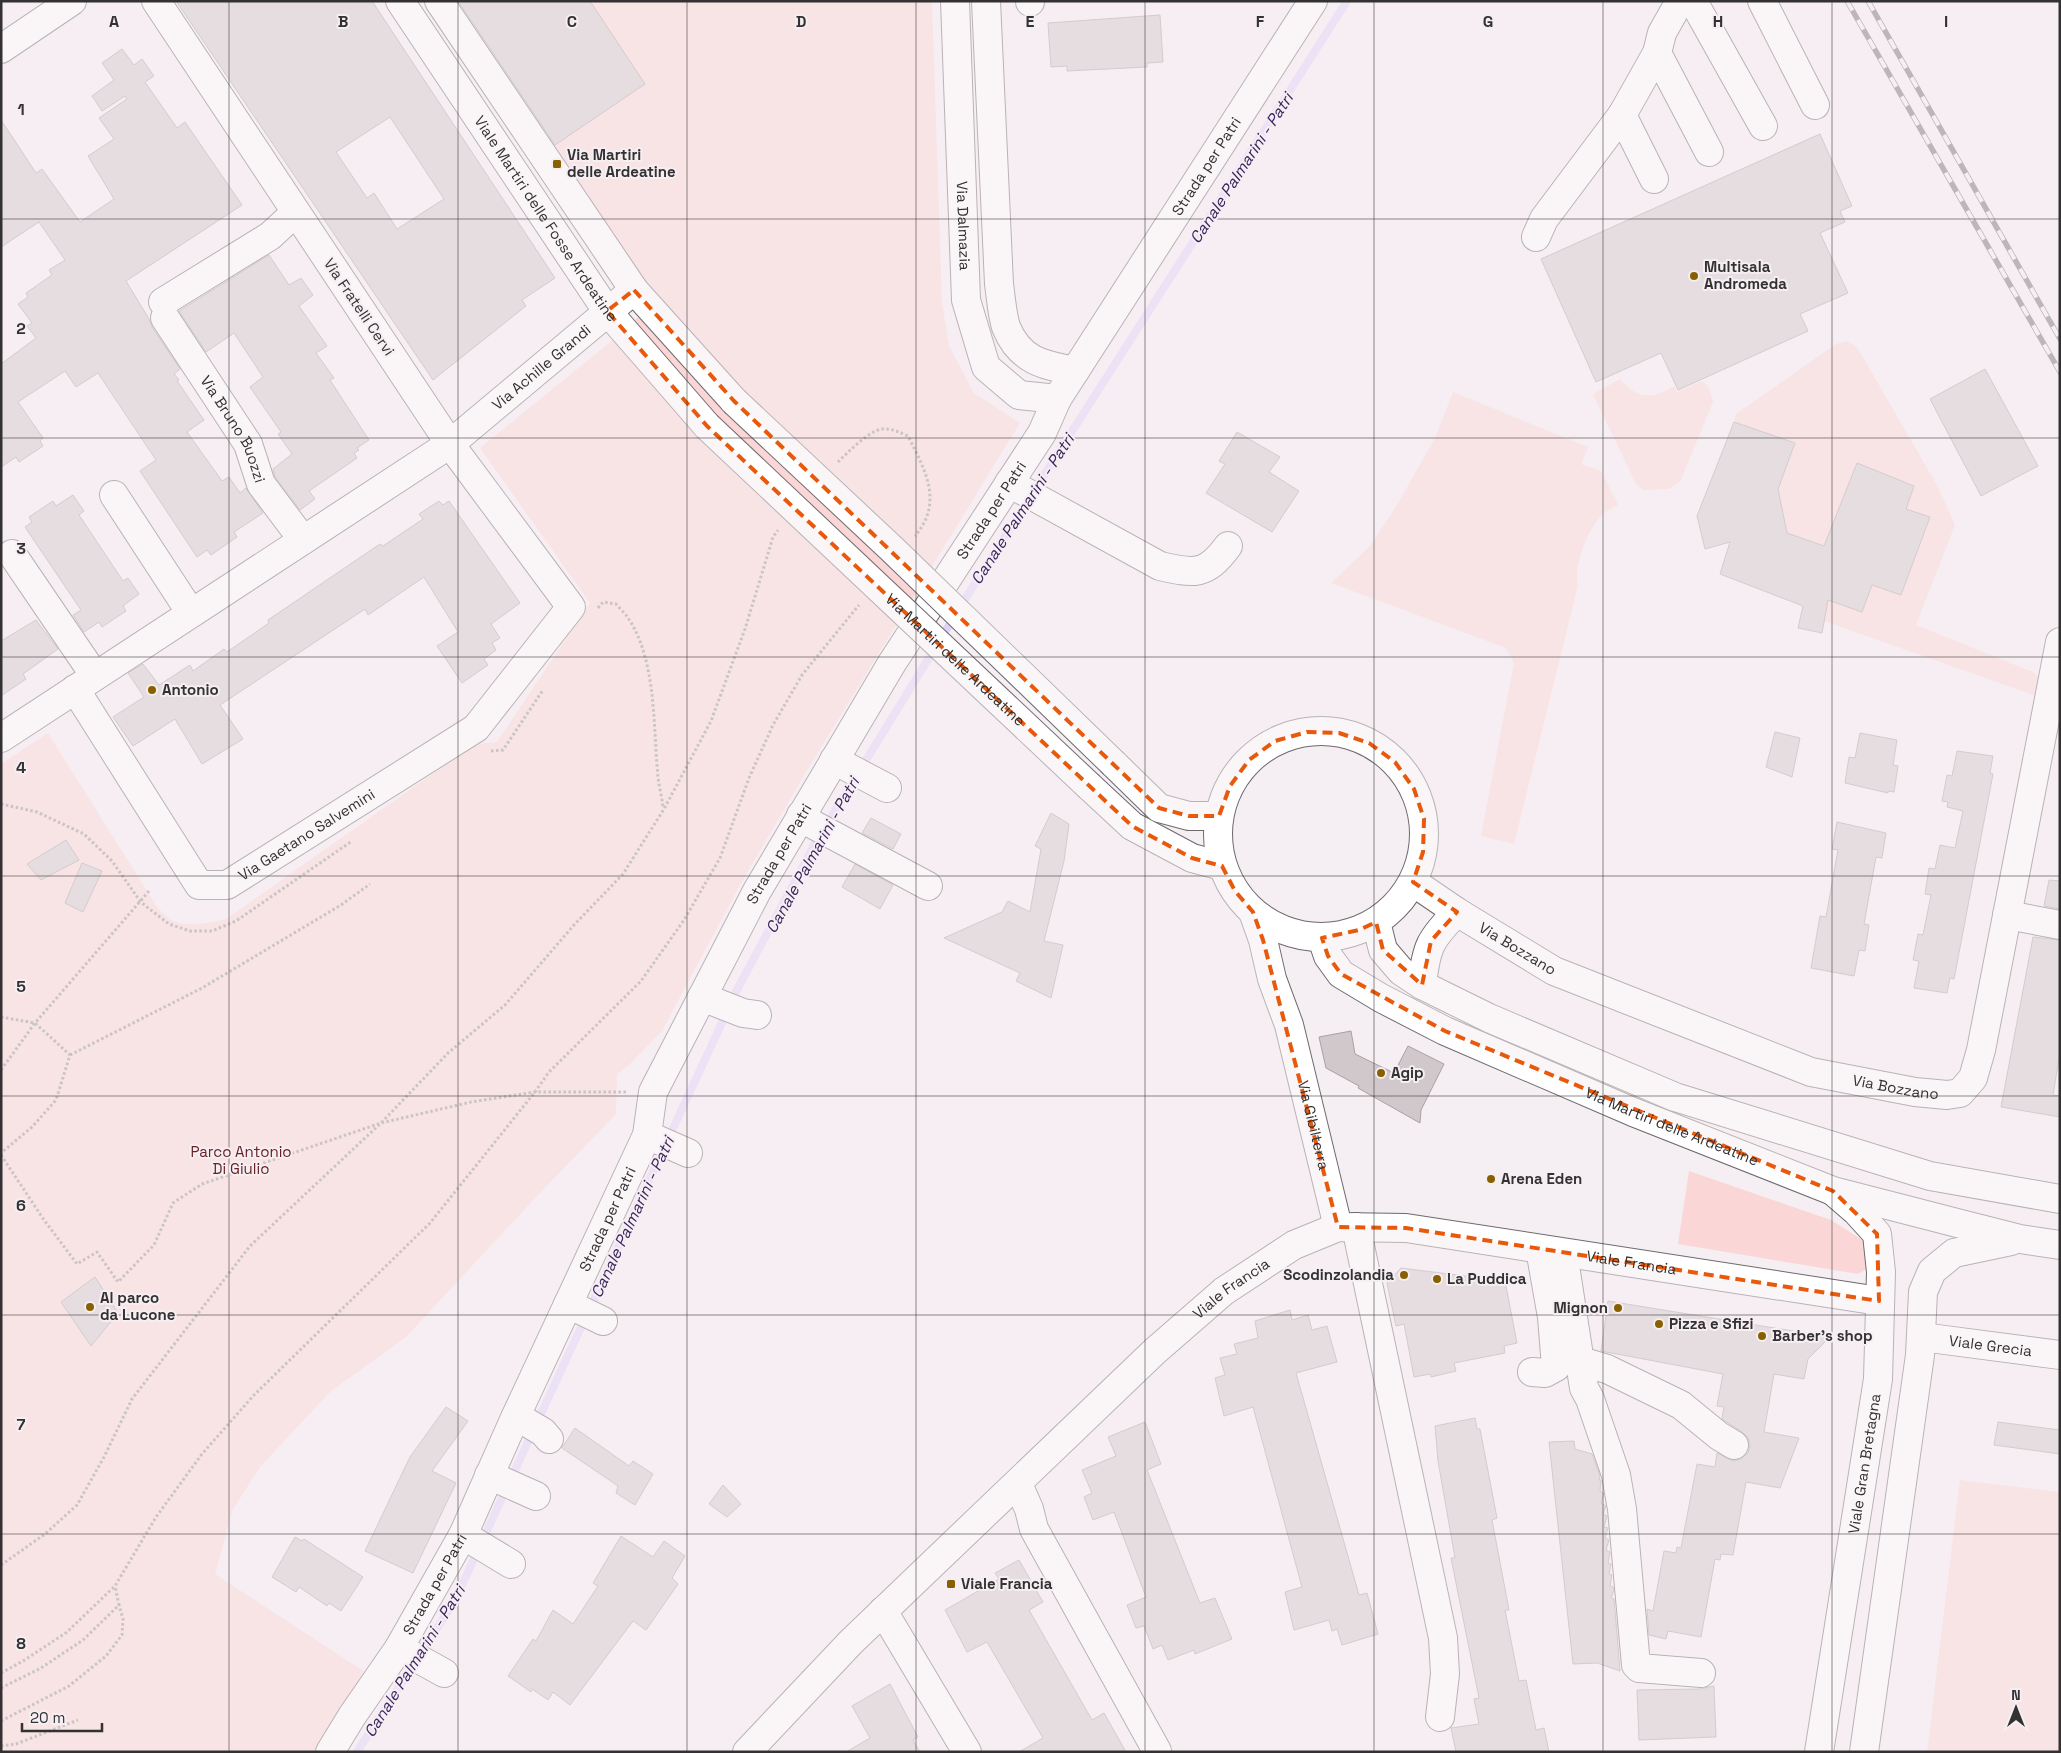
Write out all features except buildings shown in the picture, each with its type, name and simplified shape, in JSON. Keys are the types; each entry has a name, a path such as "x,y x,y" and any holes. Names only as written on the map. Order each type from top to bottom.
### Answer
{"street":[{"path":"1,49 72,1"},
{"name":"Via Fratelli Cervi","path":"156,1 450,444 571,606"},
{"name":"Viale Martiri delle Fosse Ardeatine","path":"400,1 607,311 707,426"},
{"path":"439,1 634,290 734,401 893,550 1159,808 1188,816 1219,816"},
{"name":"Via Dalmazia","path":"954,1 966,300 986,367 1019,396 1057,399"},
{"path":"986,1 999,284 1006,327 1023,354 1046,366 1075,371"},
{"name":"Strada per Patri","path":"330,1752 352,1716 420,1660 484,1548 512,1485 533,1427 568,1304 666,1144 652,1092 730,1007 757,891 859,773 892,663 1042,433 1057,399 1313,1"},
{"path":"1536,236 1544,219 1622,116 1657,53 1662,33 1680,1"},
{"path":"1693,1 1763,126"},
{"path":"1762,1 1815,105"},
{"path":"1657,53 1708,152"},
{"path":"1622,116 1654,179"},
{"name":"Via Bruno Buozzi","path":"295,212 270,236 164,310 248,444 261,484 303,540"},
{"name":"Via Achille Grandi","path":"450,444 634,290"},
{"name":"Via Martiri delle Ardeatine","path":"707,426 1132,826 1192,858 1222,866"},
{"path":"1,738 450,444"},
{"path":"1009,483 1160,566 1186,572 1206,569 1217,561 1228,546"},
{"path":"114,495 191,613"},
{"path":"12,554 85,682"},
{"name":"Via Gaetano Salvemini","path":"85,682 199,885 227,885 476,728 571,606"},
{"name":"Via Bozzano","path":"1413,882 1457,912 1554,971 1811,1072 1916,1092 1947,1095 1960,1093 1973,1078 1981,1050 2060,642"},
{"path":"1306,732 1339,732 1369,743 1395,762 1414,789 1424,819 1423,852 1413,882 1397,904 1376,922 1341,936 1311,936 1275,927 1253,912 1235,892 1222,866 1217,841 1219,816 1230,786 1249,760 1275,741 1306,732"},
{"path":"816,825 928,886"},
{"name":"Via Gibilterra","path":"1253,912 1263,940 1272,979 1289,1026 1347,1227 1443,1638 1445,1674 1440,1717"},
{"path":"1422,985 1424,960 1431,941 1457,912"},
{"path":"2007,915 2060,925"},
{"name":"Via Martiri delle Ardeatine","path":"1376,922 1383,950 1401,971 1422,985 1489,1018 1576,1057 1675,1097 1930,1176 2060,1200"},
{"name":"Via Martiri delle Ardeatine","path":"1311,936 1341,974 1381,998 1445,1031 1633,1112 1833,1191 2020,1239 2060,1245"},
{"name":"Via Gibilterra","path":"1289,1026 1284,975 1286,955 1311,936"},
{"name":"Viale Gran Bretagna","path":"1819,1752 1878,1378 1881,1272 1877,1234 1858,1212 1833,1191"},
{"name":"Viale Francia","path":"762,1746 851,1642 1155,1351 1224,1291 1294,1245 1347,1227 1406,1228 1879,1301"},
{"path":"1864,1752 1922,1337 1923,1292 1932,1271 1954,1252 2020,1239"},
{"path":"1551,1251 1580,1361 1584,1388 1590,1399 1616,1475 1622,1509 1636,1665 1639,1668 1701,1673"},
{"path":"1532,1372 1545,1373 1556,1366 1552,1317 1551,1251"},
{"path":"568,1304 603,1321"},
{"name":"Viale Grecia","path":"1922,1337 2060,1356"},
{"path":"1580,1361 1607,1369 1681,1405 1719,1436 1734,1445"},
{"path":"1018,1484 1029,1509 1034,1529 1157,1751"},
{"path":"883,1611 967,1752"}],"path":[{"path":"832,468 864,439 879,429 891,429 908,436 924,468 931,499 919,532 913,539"},
{"path":"1,1566 45,1534 77,1505 104,1457 132,1400 250,1246 381,1123 448,1053 505,1004 574,925 623,874 664,809 710,721 746,629 773,537 779,530"},
{"path":"1,1673 67,1632 115,1586 156,1517 202,1454 254,1395 430,1223 549,1072 641,980 684,920 720,858 749,778 773,725 802,675 864,599"},
{"path":"1,804 37,812 84,834 112,861 140,901"},
{"path":"370,884 342,905 202,988 70,1055 56,1100 32,1126 1,1154 44,1220 77,1264 97,1252 118,1282 154,1245 173,1203 202,1184 381,1123 471,1102 535,1092 652,1092"},
{"path":"1,1070 35,1023 140,901 150,892"},
{"path":"1,1017 35,1023 70,1055"},
{"path":"1,1721 69,1686 106,1656 122,1634 123,1618 115,1586"},
{"path":"1,1688 41,1668 83,1640 119,1605"},
{"path":"1,1746 16,1744 78,1720"}],"highlighted area":[{"path":"634,290 734,401 1159,808 1189,816 1219,816 1230,786 1249,760 1275,741 1307,732 1339,733 1369,743 1395,762 1414,789 1424,819 1423,852 1413,882 1457,912 1431,941 1422,985 1383,950 1376,922 1359,930 1322,938 1328,956 1341,974 1445,1031 1833,1191 1877,1234 1879,1301 1406,1228 1338,1227 1263,940 1253,912 1235,891 1222,866 1192,858 1132,826 707,426 607,311"}],"green space":[{"name":"Parco Antonio Di Giulio","path":"590,1 932,1 942,303 949,346 974,393 1020,423 809,767 741,883 662,1031 629,1065 617,1074 616,1114 406,1337 330,1392 260,1467 233,1509 215,1574 365,1672 317,1752 1,1752 1,764 48,733 157,907 171,920 184,924 198,924 226,919 475,744 497,742 590,603 480,448 608,344 658,299 553,146 645,84"},
{"path":"1847,341 1857,347 1938,487 1955,525 1916,625 2035,673 2039,679 2039,697 1824,621 1824,599 1862,612 1872,585 1901,595 1930,518 1906,509 1914,486 1857,463 1824,546 1787,533 1770,509 1795,443 1734,422 1736,414 1836,344"},
{"path":"1620,379 1626,386 1639,394 1645,395 1659,394 1674,386 1677,392 1702,381 1710,390 1713,402 1680,482 1668,489 1643,490 1636,484 1593,394"},
{"path":"1453,392 1588,447 1581,464 1601,471 1618,505 1601,516 1596,522 1583,549 1578,568 1578,585 1514,844 1481,836 1514,663 1506,648 1331,583 1370,546 1397,505 1435,438"},
{"path":"1689,1171 1831,1220 1864,1241 1868,1257 1868,1268 1858,1274 1678,1244"},
{"path":"1960,1480 2060,1492 2060,1752 1927,1752"}],"waterway":[{"name":"Canale Palmarini - Patri","path":"357,1752 454,1602 738,988 818,838 977,580 1347,1"}],"railway":[{"path":"1847,1 2060,372"},
{"path":"1868,1 2060,339"}],"place":[{"name":"Via Martiri delle Ardeatine","path":"557,164"},
{"name":"Multisala Andromeda","path":"1694,276"},
{"name":"Antonio","path":"152,690"},
{"name":"Agip","path":"1381,1073"},
{"name":"Arena Eden","path":"1491,1179"},
{"name":"Scodinzolandia","path":"1404,1275"},
{"name":"La Puddica","path":"1437,1279"},
{"name":"Al parco da Lucone","path":"90,1307"},
{"name":"Mignon","path":"1618,1308"},
{"name":"Pizza e Sfizi","path":"1659,1324"},
{"name":"Barber's shop","path":"1762,1336"},
{"name":"Viale Francia","path":"951,1584"}]}
